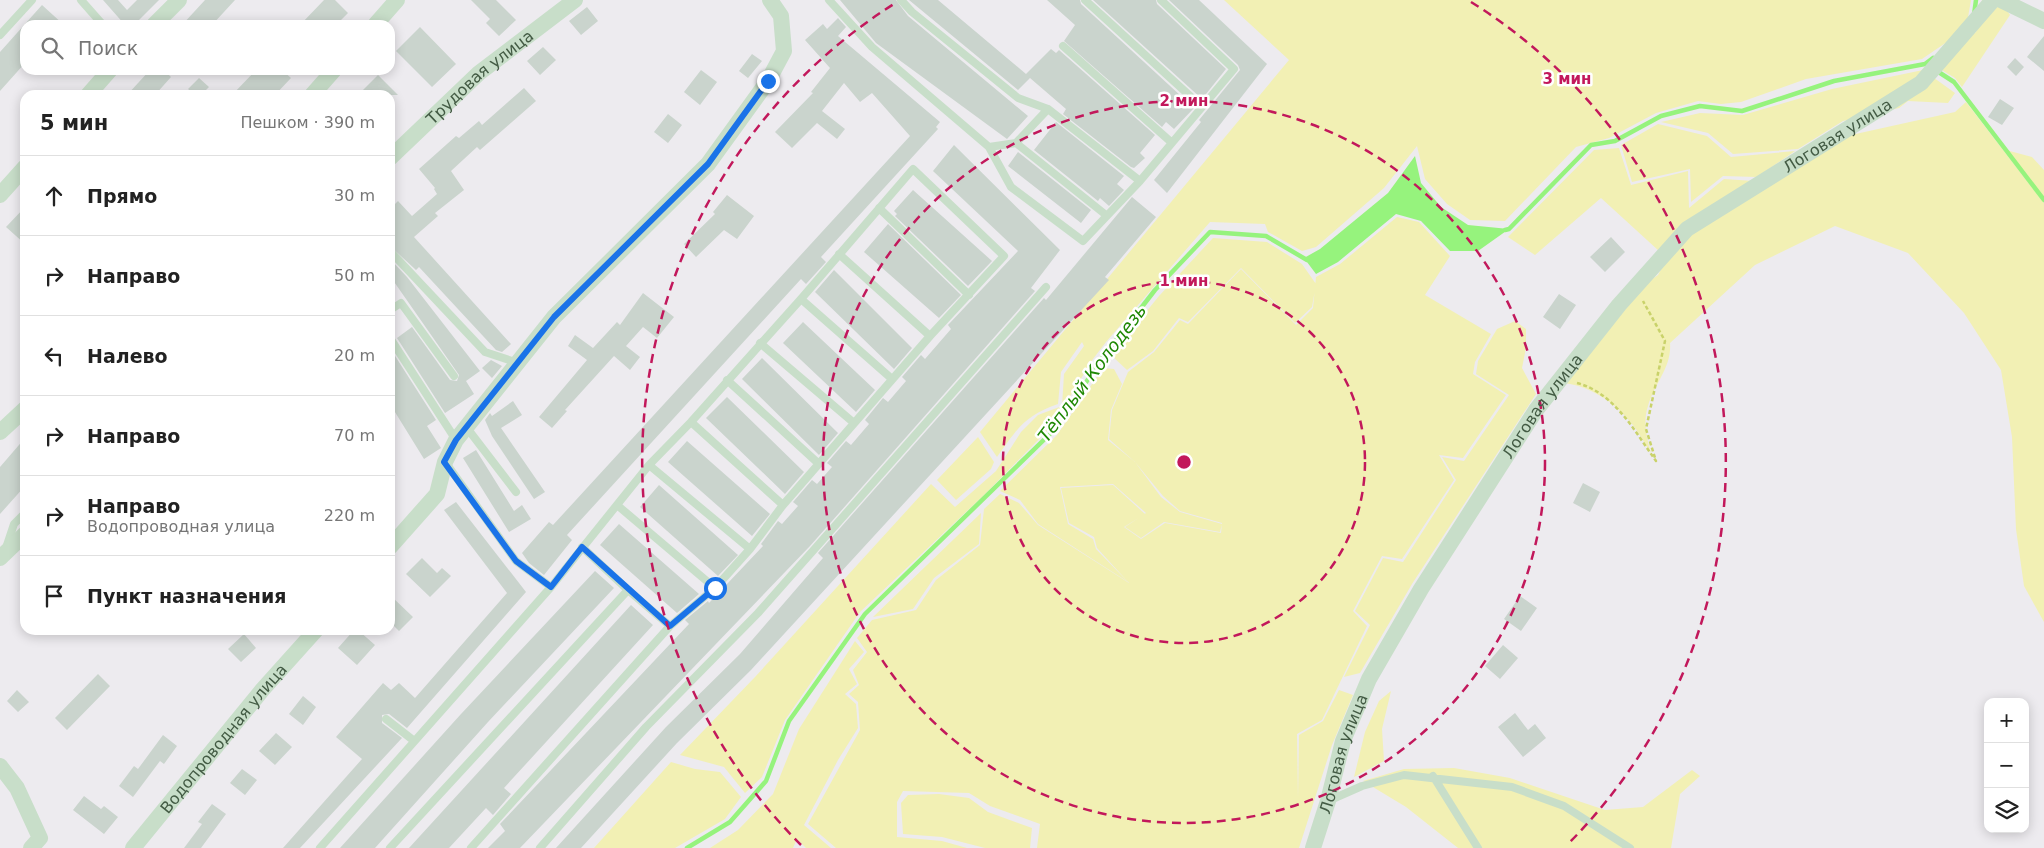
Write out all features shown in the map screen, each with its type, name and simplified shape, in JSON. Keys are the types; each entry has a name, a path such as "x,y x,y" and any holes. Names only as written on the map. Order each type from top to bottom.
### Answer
{"street":[{"path":"159,20 179,0"},
{"path":"379,20 397,0"},
{"name":"Трудовая улица","path":"395,153 479,74 575,0"},
{"path":"395,540 437,494 444,462 461,434 554,317 708,164 768,81 784,51 781,16 770,0"},
{"path":"2000,0 2044,21"},
{"name":"Логовая улица","path":"1313,848 1328,801 1343,741 1369,679 1421,589 1536,410 1560,379 1640,282 1687,229 1921,83 1989,4"},
{"path":"92,90 106,75"},
{"path":"316,90 330,75"},
{"path":"0,195 20,173"},
{"path":"0,432 20,414"},
{"path":"3,555 20,539"},
{"name":"Водопроводная улица","path":"133,848 263,689 312,635"},
{"path":"0,766 17,788 40,838 31,848"}],"lane":[{"path":"0,35 32,0"},
{"path":"81,0 99,20"},
{"path":"829,0 872,47 988,146 1011,187 1083,241 1140,181 1234,69 1161,0"},
{"path":"901,0 912,12 1018,98 1048,109 1140,181"},
{"path":"1085,0 1201,106"},
{"path":"1063,46 1171,142"},
{"path":"988,146 1016,143 1048,109"},
{"path":"1016,143 1106,215"},
{"path":"320,848 413,740 551,587 649,465 691,422 760,343 801,300 838,254 913,169 1004,256 930,336 854,423 783,505 750,549 715,588 670,626 472,848"},
{"path":"879,208 969,295"},
{"path":"838,254 930,336"},
{"path":"395,257 485,352 518,363"},
{"path":"540,848 646,727 758,613 1046,287"},
{"path":"801,300 892,380"},
{"path":"395,306 401,303 454,376"},
{"path":"760,343 854,423"},
{"path":"395,345 461,434 516,492"},
{"path":"727,380 819,464"},
{"path":"691,422 783,505"},
{"path":"444,462 516,561 551,587"},
{"path":"649,465 750,549"},
{"path":"617,505 715,588"},
{"path":"3,555 14,524 20,518"},
{"path":"582,547 670,626"},
{"path":"390,848 628,590"},
{"path":"386,719 413,740"},
{"path":"1328,801 1362,786 1404,775 1433,776 1512,787 1564,806 1629,848"},
{"path":"1433,776 1478,848"}],"path":[{"path":"1560,379 1587,386 1616,406 1656,461 1646,429 1666,341 1644,305 1640,282"}],"shaded area":[{"path":"1224,0 1971,0 1966,29 1922,59 1806,79 1741,102 1721,104 1698,101 1656,113 1609,138 1576,147 1505,221 1470,220 1447,204 1425,179 1417,146 1384,188 1316,247 1302,251 1268,232 1265,224 1210,222 1106,342 1093,359 1052,426 984,495 860,612 785,720 762,777 745,793 724,767 680,755 755,677 931,484 955,507 996,471 1021,432 1038,415 1062,406 1064,374 1084,346 1082,342 1061,372 1058,404 1037,413 1022,424 997,457 980,432 1289,60"},
{"path":"1982,0 2000,0 2010,15 1962,87 1955,78 1930,63 1976,32"},
{"path":"1923,70 1955,93 1948,103 1908,101 1899,108 1843,121 1798,149 1733,154 1708,133 1661,122 1700,113 1743,115 1832,89"},
{"path":"1966,102 2044,203 2044,622 2024,586 2016,529 2012,437 2001,370 1964,313 1908,253 1835,226 1755,265 1670,343 1666,368 1646,412 1646,429 1651,453 1633,425 1620,410 1588,389 1561,383 1648,282 1658,275 1667,258 1691,231 1842,137 1955,112"},
{"path":"1658,124 1707,136 1731,157 1795,151 1757,177 1723,176 1691,202 1690,169 1632,182 1621,145"},
{"path":"1619,148 1631,185 1688,171 1689,208 1724,179 1754,181 1659,251 1601,198 1535,255 1508,237 1594,150"},
{"path":"2006,150 2032,157 2044,170 2044,197"},
{"path":"1415,156 1421,183 1441,207 1468,225 1509,229 1478,251 1450,251 1421,221 1396,214 1338,262 1316,274 1304,258 1320,249 1388,193"},
{"path":"1397,217 1419,222 1450,256 1425,295 1491,334 1475,362 1473,374 1506,395 1463,458 1439,455 1454,480 1402,559 1382,556 1353,611 1367,626 1322,720 1297,734 1298,798 1299,735 1323,721 1339,690 1353,695 1332,745 1299,848 1037,848 1040,824 990,806 969,793 903,791 897,802 897,837 942,841 967,848 836,848 808,824 860,730 858,702 849,694 859,685 853,670 867,652 857,638 872,620 916,610 936,580 980,545 984,509 1000,494 1019,503 1038,525 1129,583 1097,548 1094,537 1069,523 1061,488 1113,485 1145,514 1124,527 1141,539 1165,523 1221,533 1222,523 1180,511 1163,496 1135,462 1109,439 1112,410 1128,372 1154,352 1180,320 1188,324 1241,269 1296,325 1313,308 1316,277 1340,264"},
{"path":"1213,238 1267,242 1302,264 1316,284 1312,307 1295,323 1241,268 1188,322 1179,318 1153,351 1127,370 1111,355 1159,296"},
{"path":"1515,321 1526,329 1526,348 1522,368 1536,394 1412,584 1360,673 1344,677 1370,625 1355,611 1383,558 1403,562 1456,480 1442,457 1464,461 1509,395 1476,374 1478,361 1497,329"},
{"path":"1103,368 1114,369 1122,384 1111,410 1108,440 1135,462 1161,497 1180,512 1222,524 1220,532 1164,522 1141,538 1125,527 1146,513 1113,484 1060,487 1068,524 1093,539 1096,549 1128,582 1038,524 1020,500 1000,491 1057,435"},
{"path":"978,437 994,462 991,469 956,500 937,480"},
{"path":"981,513 979,544 934,578 913,609 873,617"},
{"path":"855,641 864,652 849,669 857,684 845,694 856,704 858,728 838,760 804,825 831,848 806,848 797,839 793,848 710,848 738,830 773,794 799,729"},
{"path":"1391,691 1382,729 1384,761 1354,777 1365,732 1379,701"},
{"path":"671,762 695,769 720,772 741,797 725,819 675,848 594,848"},
{"path":"1454,768 1510,778 1605,810 1643,807 1692,770 1700,776 1680,794 1671,848 1458,848 1406,807 1363,781 1404,769"},
{"path":"939,794 969,798 988,812 1032,828 1030,848 985,848 942,837 903,834 901,803 908,795"}],"building":[{"path":"103,0 118,0 127,10 137,0 159,0 139,20 121,20"},
{"path":"205,0 235,0 217,20 187,20"},
{"path":"324,0 335,0 348,13 341,20 305,20"},
{"path":"471,0 496,0 516,20 499,36 486,23 490,19"},
{"path":"840,0 896,0 908,16 1028,116 1007,139 876,43"},
{"path":"909,0 938,0 1026,74 1051,49 1056,53 1059,50 1155,135 1140,153 1145,158 1134,168 1131,167 1063,114 1066,109 1030,78 1018,90"},
{"path":"1047,0 1080,0 1081,4 1194,108 1174,129 1166,122 1162,127 1064,41 1075,25"},
{"path":"1093,0 1156,0 1157,4 1226,69 1202,99"},
{"path":"1169,0 1199,0 1267,64 1167,193 1154,180 1201,122 1199,120 1240,70 1238,65"},
{"path":"42,5 58,20 29,20"},
{"path":"587,7 598,21 581,35 569,21"},
{"path":"838,18 846,27 838,36 940,122 936,127 938,129 821,257 826,262 806,284 801,279 567,535 572,540 544,575 529,563 522,553 549,522 553,525 910,136 872,93 860,102 844,83 822,111 845,129 837,139 817,123 792,148 775,132 813,93 811,92 830,68 805,40 823,24 827,29"},
{"path":"420,27 456,64 432,87 396,51"},
{"path":"20,30 20,69 0,91 0,52"},
{"path":"2044,36 2044,71 2027,57"},
{"path":"543,47 556,60 540,75 527,61"},
{"path":"752,54 762,61 748,78 739,71"},
{"path":"2015,58 2024,67 2016,76 2007,67"},
{"path":"701,70 717,82 700,105 684,92"},
{"path":"145,75 169,75 171,77 159,90 132,90"},
{"path":"251,75 288,75 291,78 280,90 237,90"},
{"path":"378,75 393,90 363,90"},
{"path":"199,78 209,87 206,90 188,89"},
{"path":"524,88 536,101 480,150 477,147 451,171 464,190 435,213 438,216 414,237 511,344 502,352 496,350 419,267 416,270 395,251 395,204 398,201 412,216 437,194 435,188 419,169 456,136 459,138 479,121 482,125"},
{"path":"2000,99 2014,108 2002,125 1988,117"},
{"path":"668,114 682,125 668,143 654,132"},
{"path":"1056,122 1124,176 1117,184 1124,190 1109,206 1100,198 1098,201 1034,150"},
{"path":"954,145 1060,250 1031,288 1035,291 810,546 520,848 488,848 505,831 500,824 689,624 685,620 708,601 709,603 763,546 761,544 778,521 782,524 798,506 793,502 812,480 817,484 832,467 827,463 846,441 851,445 869,424 865,420 883,398 888,402 906,381 902,377 921,355 925,359 951,329 948,325 1018,251 933,171"},
{"path":"1018,152 1091,210 1081,223 1008,166"},
{"path":"913,190 992,261 968,286 895,216 897,214 894,211"},
{"path":"727,195 754,216 737,239 724,230 696,257 684,244 715,214 713,212"},
{"path":"1132,197 1156,217 1105,277 1109,280 751,670 677,743 581,848 556,848 666,727 740,654 823,558 818,553 1044,298 1046,300"},
{"path":"20,212 20,240 6,227"},
{"path":"888,224 961,295 939,318 864,252"},
{"path":"1611,237 1625,252 1605,272 1590,257"},
{"path":"395,264 480,371 466,381 474,394 445,413 397,338 412,327 450,380 457,381 459,375 395,283"},
{"path":"834,270 912,348 894,369 815,292"},
{"path":"643,293 674,317 657,338 643,327 626,346 640,357 630,370 614,356 565,410 567,411 552,428 539,417 587,360 568,346 575,335 593,348 617,322 620,325"},
{"path":"1559,294 1576,305 1560,329 1543,317"},
{"path":"803,322 875,390 856,412 783,343"},
{"path":"395,356 436,420 427,426 441,448 424,459 395,412"},
{"path":"762,358 838,433 819,455 742,379"},
{"path":"491,360 502,366 492,378 482,368"},
{"path":"727,397 804,472 785,494 706,418"},
{"path":"513,401 522,415 501,428 545,492 534,499 492,436 485,420 490,413 492,416"},
{"path":"687,441 770,514 752,536 668,462"},
{"path":"20,444 20,492 0,514 0,467"},
{"path":"476,450 514,511 522,505 531,519 509,532 463,458"},
{"path":"1583,483 1600,492 1590,512 1573,503"},
{"path":"659,485 738,555 718,576 640,507"},
{"path":"456,502 526,592 407,728 389,714 382,715 382,723 402,738 300,848 283,848 362,759 336,737 383,683 391,690 399,683 415,698 507,593 444,510"},
{"path":"619,524 699,594 677,613 600,545"},
{"path":"422,558 437,573 442,568 451,576 430,597 406,574"},
{"path":"595,571 614,588 488,722 375,848 340,848 461,714"},
{"path":"1520,596 1537,608 1521,631 1504,619"},
{"path":"395,600 413,617 399,631 395,627"},
{"path":"631,605 653,625 504,788 511,794 493,815 486,808 449,848 409,848"},
{"path":"243,635 256,648 241,662 228,649"},
{"path":"350,635 364,635 375,645 357,665 338,648"},
{"path":"1503,645 1518,658 1500,679 1485,666"},
{"path":"98,674 110,686 67,730 55,718"},
{"path":"17,690 29,702 18,712 7,701"},
{"path":"303,696 316,707 303,725 289,714"},
{"path":"1515,713 1528,730 1535,724 1546,738 1523,757 1498,727"},
{"path":"276,733 292,747 275,765 259,751"},
{"path":"163,735 177,746 164,764 160,761 133,797 119,786 134,766 138,769"},
{"path":"242,769 257,780 245,795 230,783"},
{"path":"84,796 101,809 104,806 118,817 104,834 73,810"},
{"path":"212,804 226,814 201,848 184,848 202,824 198,822"}],"waterway":[{"name":"Тёплый Колодезь","path":"1974,15 1976,0"},
{"name":"Тёплый Колодезь","path":"1505,230 1509,229 1591,145 1615,141 1661,116 1700,106 1742,111 1834,81 1925,64 1933,58"},
{"path":"1937,71 1954,82 2044,200"},
{"name":"Тёплый Колодезь","path":"687,848 730,822 766,781 789,721 865,614 1054,430 1103,357 1155,290 1210,232 1266,236 1307,260"}],"route":[{"path":"715,588 670,626 582,547 551,587 516,561 444,462 456,440 554,317 708,164 768,81"}]}
